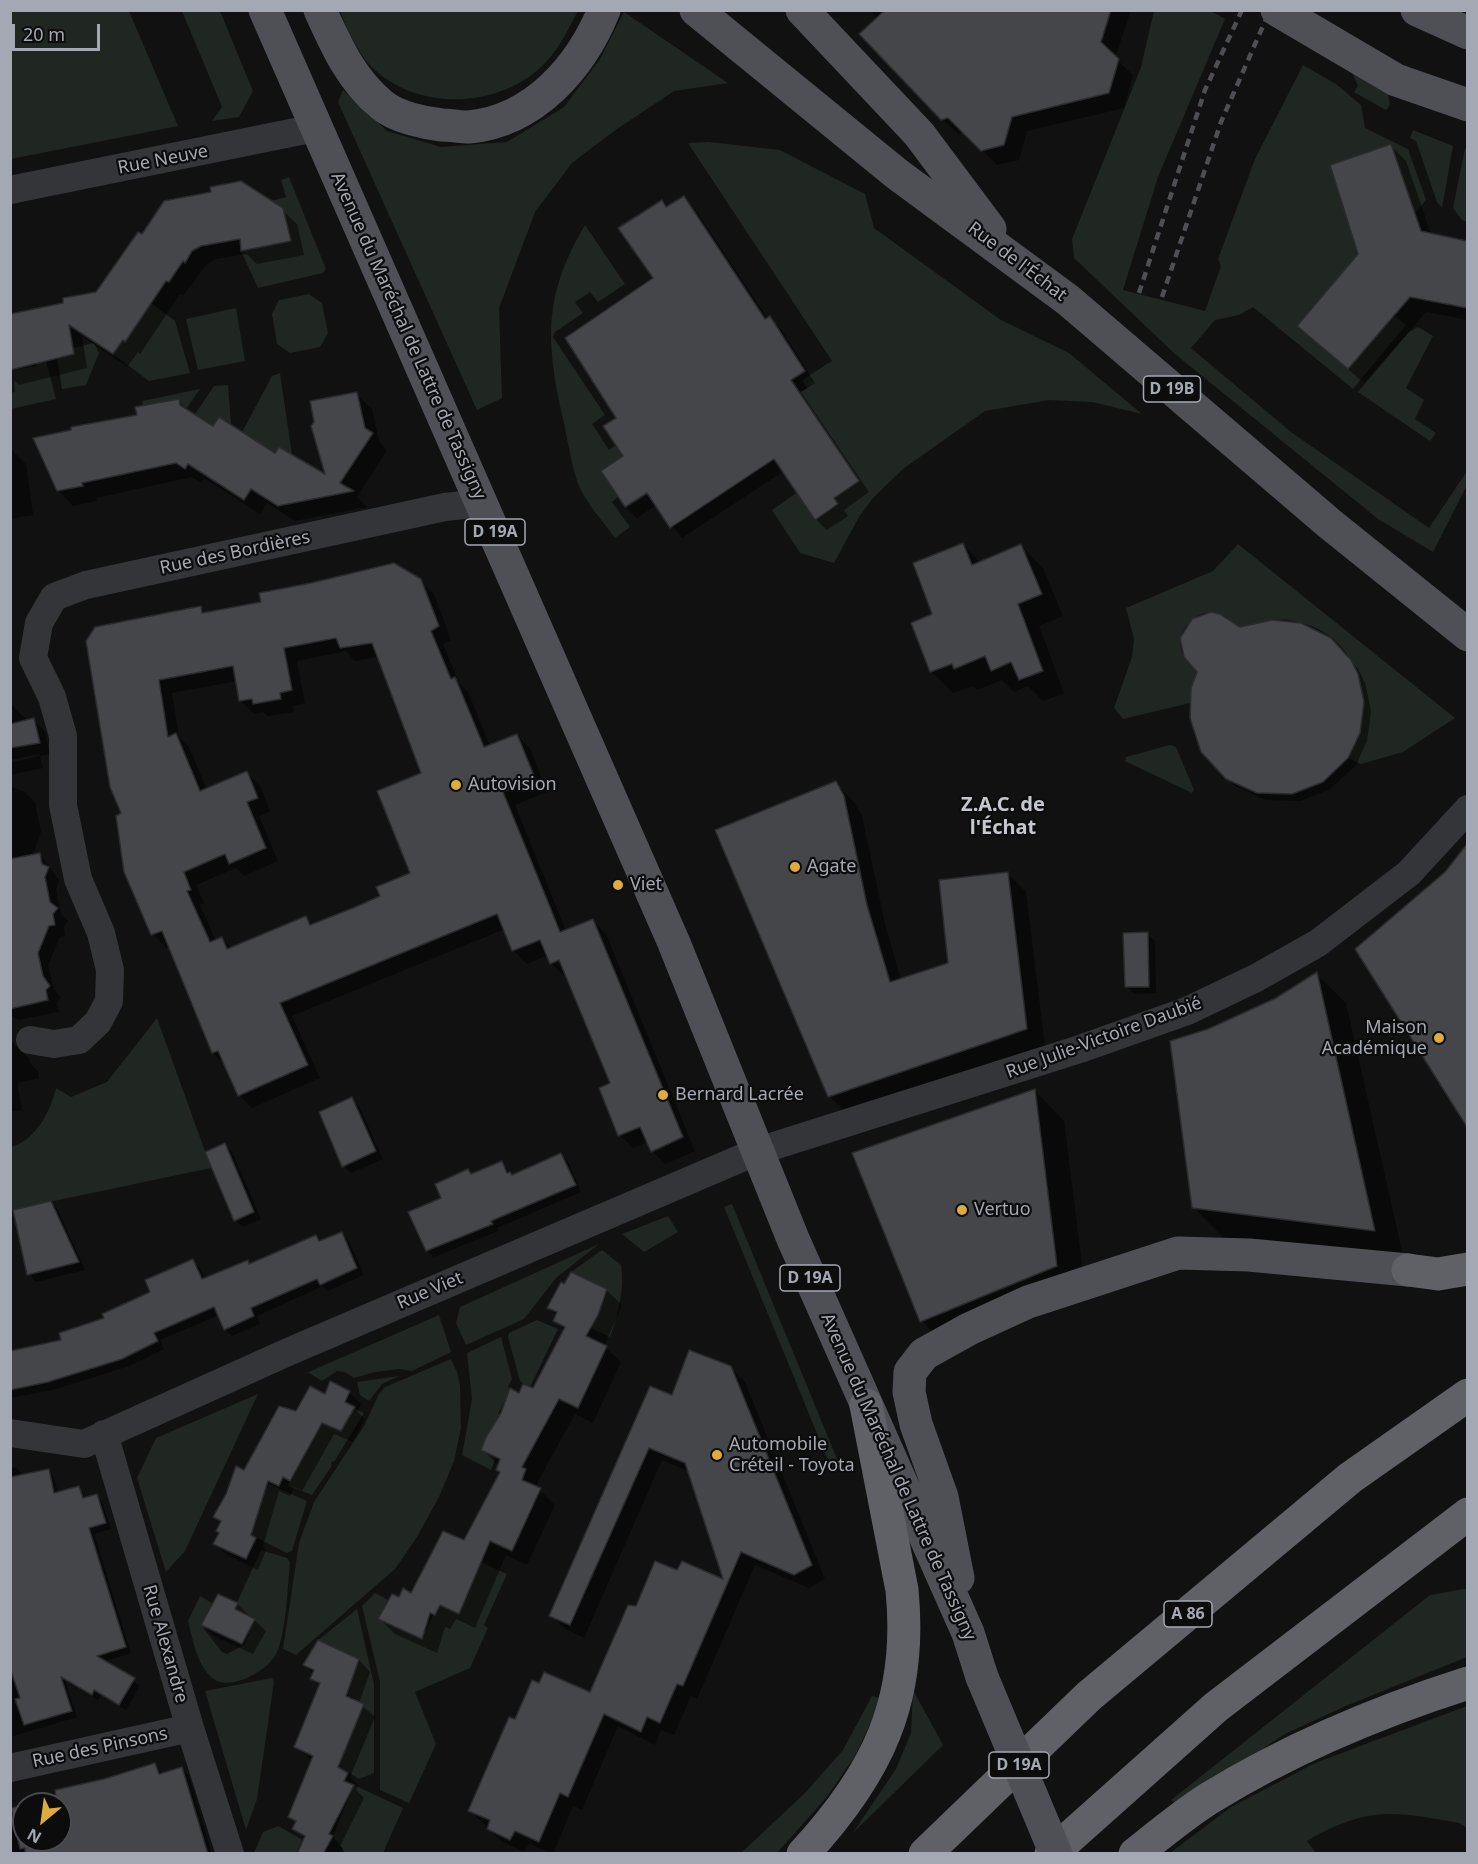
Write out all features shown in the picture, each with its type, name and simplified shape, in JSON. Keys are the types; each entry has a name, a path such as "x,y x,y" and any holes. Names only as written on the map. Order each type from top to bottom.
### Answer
{"highway":[{"path":"1408,1270 1438,1274 1467,1269"},
{"name":"A 86","path":"925,1854 1098,1689 1350,1478 1467,1395"},
{"path":"803,1854 845,1804 868,1769 895,1708 903,1673 905,1619 902,1590 866,1405"},
{"path":"1051,1854 1216,1707 1467,1514"},
{"path":"1135,1854 1208,1800 1312,1742 1425,1696 1467,1683"}],"main road":[{"name":"Avenue du Maréchal de Lattre de Tassigny","path":"265,10 674,943 793,1239 968,1633 982,1677 1056,1854"},
{"path":"320,10 347,67 383,106 424,123 469,127 509,116 546,95 578,61 604,10"},
{"name":"Rue de l'Échat","path":"696,10 897,174 1068,300 1330,524 1467,635"},
{"path":"802,10 919,134 1010,257"},
{"path":"1277,10 1396,80 1467,105"},
{"path":"1417,10 1467,33"},
{"path":"968,1633 942,1497 916,1424 909,1392 909,1372 924,1354 969,1329 1028,1302 1178,1253 1249,1255 1408,1270"}],"street":[{"name":"Rue Neuve","path":"10,190 315,128"},
{"name":"Rue des Bordières","path":"30,1040 54,1044 79,1040 98,1022 109,1001 110,970 101,933 78,879 63,805 63,736 52,697 22,660 54,597 86,585 445,507 482,503"},
{"name":"Rue Julie-Victoire Daubié","path":"758,1151 1080,1049 1187,1011 1256,978 1318,943 1409,873 1467,809"},
{"name":"Rue Viet","path":"10,1433 84,1444 758,1151"},
{"name":"Rue Alexandre","path":"104,1434 190,1728 230,1854"},
{"name":"Rue des Pinsons","path":"10,1768 190,1728"}],"shaded area":[{"path":"11,10 129,11 178,126 11,159"},
{"path":"182,11 220,11 253,91 239,117 212,121 222,107"},
{"path":"340,11 578,11 552,55 540,68 521,82 500,92 477,98 453,99 429,97 407,90 386,79 363,57"},
{"path":"1154,11 1211,11 1225,19 1158,177 1123,290 1205,311 1221,266 1218,259 1255,159 1303,65 1336,84 1361,105 1365,128 1408,149 1426,200 1415,213 1391,144 1330,165 1358,254 1297,326 1348,369 1395,316 1406,325 1353,389 1253,307 1239,315 1215,320 1191,348 1291,432 1429,528 1467,471 1467,485 1433,552 1378,519 1175,354 1074,258 1072,239 1141,67"},
{"path":"624,12 728,83 674,91 614,131 572,163 535,212 499,308 502,398 477,410 338,102 343,90 387,131 441,147 507,142 564,107 600,59"},
{"path":"1349,66 1387,88 1390,105 1386,110 1354,92 1358,86"},
{"path":"1413,130 1453,146 1442,208 1437,202 1416,141 1410,138"},
{"path":"709,142 780,150 865,194 874,228 1001,320 1069,353 1142,414 1092,402 1049,400 985,411 903,469 873,498 859,517 834,563 800,553 772,510 796,493 815,520 838,505 834,498 859,481 800,392 807,388 802,380 832,361 688,143"},
{"path":"1465,148 1468,149 1467,222 1462,220 1453,208"},
{"path":"289,177 326,269 323,273 258,288 241,251 290,241 287,228 280,216 284,209 271,201 286,197 281,180"},
{"path":"585,225 625,284 598,302 590,292 575,302 583,313 555,332 553,337 605,415 592,424 609,450 616,445 623,456 601,471 618,497 612,502 630,527 615,538 589,503 577,481 558,395 551,345 555,298 561,275"},
{"path":"309,294 322,303 328,333 320,347 290,353 277,344 272,314 279,300"},
{"path":"151,303 175,321 190,373 149,381 113,354 137,326 127,319 134,308 144,314"},
{"path":"236,308 245,361 198,370 186,319"},
{"path":"1418,327 1433,336 1406,388 1424,400 1415,419 1436,433 1430,441 1358,392 1409,332"},
{"path":"94,343 99,353 86,385 62,389 57,357 74,354 73,348"},
{"path":"46,360 56,399 11,409 11,370 36,366 36,362"},
{"path":"280,373 292,455 279,447 274,455 240,436 272,376"},
{"path":"228,385 231,424 219,417 213,426 195,414 214,386"},
{"path":"200,389 182,415 179,399 143,406 142,401"},
{"path":"1238,544 1455,718 1403,752 1361,764 1348,758 1357,736 1362,714 1362,692 1356,671 1346,653 1331,637 1312,626 1288,620 1269,621 1238,628 1225,616 1212,612 1199,615 1189,622 1182,633 1181,646 1185,658 1197,670 1190,703 1123,719 1114,708 1132,657 1134,639 1126,608 1213,571"},
{"path":"1170,745 1176,747 1194,790 1192,793 1125,761 1126,757"},
{"path":"157,1018 211,1168 11,1210 11,1147 35,1132 46,1115 56,1088 71,1097 107,1082"},
{"path":"732,1204 840,1466 832,1470 724,1207"},
{"path":"668,1216 678,1232 644,1252 622,1234"},
{"path":"599,1244 556,1278 524,1319 466,1345 456,1323 460,1307"},
{"path":"602,1250 621,1265 622,1274 620,1301 610,1337 591,1328 607,1289 571,1272"},
{"path":"439,1315 451,1352 412,1371 399,1369 354,1378 345,1372 337,1371 322,1381 309,1373 304,1374"},
{"path":"537,1320 558,1329 530,1387 520,1381 508,1337 509,1333"},
{"path":"501,1337 512,1379 508,1387 510,1390 498,1414 502,1416 497,1426 493,1425 481,1450 496,1457 491,1470 462,1455 472,1399 467,1353"},
{"path":"451,1359 460,1385 461,1428 454,1461 439,1497 417,1537 395,1569 296,1655 283,1649 299,1543 314,1502 364,1426 379,1394 385,1387"},
{"path":"399,1376 382,1384 369,1401 360,1395 357,1382"},
{"path":"258,1394 185,1551 166,1572 137,1478 156,1438"},
{"path":"351,1407 364,1413 312,1495 288,1486 319,1422 341,1431"},
{"path":"269,1484 307,1501 292,1551 287,1553 247,1533"},
{"path":"261,1550 287,1558 290,1563 285,1618 278,1650 267,1665 248,1678 227,1683 218,1681 210,1676 201,1664 188,1621 200,1596 212,1603 201,1625 222,1652 227,1654 244,1645 255,1619 234,1609"},
{"path":"481,1562 507,1574 484,1625 488,1628 470,1668 415,1692 436,1744 409,1803 380,1790 380,1682 362,1606 375,1593 388,1600 378,1619 422,1639 438,1604 459,1614"},
{"path":"1467,1590 1467,1657 1348,1705 1285,1734 1177,1805 1171,1800 1430,1595"},
{"path":"357,1609 374,1684 374,1773 359,1779 338,1766 364,1705 345,1693 359,1659 317,1641"},
{"path":"272,1678 274,1682 257,1799 246,1830 205,1691"},
{"path":"913,1690 943,1745 852,1834 896,1769 911,1733"},
{"path":"872,1696 882,1699 855,1756 826,1798 777,1853 740,1854 805,1793 843,1750"},
{"path":"1467,1706 1467,1828 1459,1823 1436,1819 1381,1814 1347,1822 1307,1841 1316,1853 1170,1853 1231,1807 1315,1763"},
{"path":"354,1785 403,1808 383,1853 345,1853 333,1836"},
{"path":"278,1826 303,1840 296,1853 254,1853 263,1832"}],"building":[{"path":"885,10 1111,10 1101,42 1119,59 1109,93 1012,117 1004,145 981,151 948,118 941,120 859,34"},
{"path":"1391,144 1421,231 1467,241 1467,308 1410,297 1348,369 1297,326 1358,254 1330,165"},
{"path":"241,181 283,208 291,241 241,251 240,239 201,246 192,251 185,263 183,261 169,282 166,281 125,342 123,340 113,354 69,325 74,354 10,370 10,314 63,303 63,298 96,292 138,232 142,234 164,201 211,192 210,187"},
{"path":"684,196 765,319 770,316 805,371 791,380 859,481 834,498 838,504 815,520 774,459 670,528 647,493 625,507 601,471 623,456 603,426 616,418 565,338 653,278 618,228 662,200 666,207"},
{"path":"357,392 365,428 373,433 340,483 354,491 278,506 251,489 244,500 188,464 185,469 176,463 82,483 83,486 57,491 33,438 71,430 71,427 137,415 135,407 179,399 180,405 213,426 219,417 275,453 279,447 325,474 311,426 314,422 310,401"},
{"path":"963,543 972,565 1021,544 1042,594 1018,604 1043,671 1019,680 1011,662 991,671 985,656 954,669 952,664 930,672 911,623 932,614 913,563"},
{"path":"394,563 421,579 439,626 431,631 451,679 455,677 484,747 517,734 535,778 503,792 560,932 593,919 683,1137 651,1152 640,1127 618,1136 599,1088 610,1083 559,960 550,964 540,940 512,951 497,914 280,1003 308,1065 238,1096 218,1051 212,1053 162,931 151,935 124,872 116,816 121,813 110,787 86,641 95,627 201,606 202,613 261,602 259,593","holes":["336,638 340,648 372,643 421,773 377,791 410,873 376,887 380,896 353,908 310,925 306,916 227,949 222,937 210,942 187,891 191,890 184,872 225,854 229,864 266,848 247,802 258,798 247,771 200,791 176,733 168,737 159,680 233,666 239,701 252,699 253,704 281,699 280,693 292,690 284,648"]},
{"path":"1211,612 1220,614 1240,627 1272,620 1301,623 1331,638 1351,660 1358,674 1364,702 1360,733 1348,758 1323,782 1292,794 1257,793 1226,779 1201,752 1190,718 1191,688 1197,672 1184,657 1180,638 1192,619"},
{"path":"34,718 40,743 10,748 10,724"},
{"path":"836,781 844,796 867,905 890,982 948,963 939,880 1008,872 1027,1029 828,1097 715,830"},
{"name":"Maison Académique","path":"1467,844 1467,1127 1355,949 1445,872"},
{"path":"40,853 42,864 49,867 45,877 50,902 58,908 53,914 55,925 49,926 38,953 43,976 50,986 46,990 48,1000 10,1009 10,859"},
{"path":"1148,932 1149,987 1125,987 1123,933"},
{"path":"1317,972 1375,1231 1192,1208 1170,1041 1208,1029 1276,998"},
{"name":"Vertuo","path":"1035,1089 1057,1266 920,1322 852,1153"},
{"path":"352,1097 376,1151 342,1167 319,1112"},
{"path":"225,1143 254,1212 234,1221 205,1152"},
{"path":"561,1153 576,1185 491,1221 493,1224 426,1251 408,1212 441,1198 435,1184 468,1169 471,1174 502,1161 507,1173 510,1172 512,1175"},
{"path":"51,1201 79,1262 27,1275 13,1210"},
{"path":"342,1232 357,1268 320,1285 317,1279 251,1308 254,1316 224,1330 214,1307 154,1333 158,1341 122,1359 48,1382 10,1390 10,1351 61,1340 59,1333 104,1318 102,1314 150,1292 145,1280 193,1259 202,1279 248,1260 249,1264 316,1235 319,1241"},
{"path":"571,1272 607,1289 598,1315 586,1336 607,1346 578,1408 559,1399 522,1467 526,1469 522,1480 541,1488 512,1551 490,1541 459,1614 440,1605 435,1615 430,1613 422,1639 378,1619 392,1594 399,1597 403,1588 411,1593 443,1531 464,1540 500,1472 496,1470 500,1459 481,1450 486,1437 501,1413 510,1388 519,1393 523,1384 533,1388 565,1327 553,1321 557,1312 547,1308 561,1282 564,1284"},
{"path":"689,1350 731,1366 812,1565 794,1575 741,1552 683,1686 677,1684 660,1723 647,1717 641,1732 604,1714 568,1797 560,1793 539,1842 515,1831 510,1840 487,1829 490,1820 468,1811 509,1717 515,1719 532,1680 539,1683 544,1672 590,1692 628,1605 636,1606 655,1561 677,1570 682,1561 723,1579 685,1463 649,1448 570,1625 549,1616 650,1386 672,1395"},
{"path":"330,1381 350,1391 345,1402 355,1407 341,1431 322,1423 290,1481 283,1477 279,1486 268,1481 251,1535 256,1538 246,1559 213,1544 219,1533 216,1531 221,1521 213,1517 226,1494 236,1466 244,1470 279,1406 296,1411 310,1386 325,1394"},
{"path":"49,1469 54,1493 79,1486 83,1498 97,1494 106,1523 89,1528 126,1647 97,1656 135,1678 119,1705 94,1690 92,1695 61,1677 72,1711 24,1725 15,1699 20,1698 10,1668 10,1477"},
{"path":"218,1594 238,1603 235,1609 255,1619 242,1644 201,1625"},
{"path":"318,1640 359,1659 346,1696 364,1704 338,1767 348,1773 344,1781 354,1785 329,1834 333,1836 323,1854 297,1854 305,1836 292,1829 296,1821 288,1817 313,1756 294,1747 320,1683 310,1679 314,1670 303,1665"},
{"path":"155,1763 159,1774 182,1767 208,1854 25,1854 25,1852 72,1852 72,1792 55,1792 55,1790 104,1779"}],"railway":[{"path":"1139,293 1205,90 1242,10"},
{"path":"1162,297 1221,122 1270,10"}],"place":[{"name":"Autovision","path":"456,785"},
{"name":"Agate","path":"795,867"},
{"name":"Viet","path":"618,885"},
{"name":"Maison Académique","path":"1439,1038"},
{"name":"Bernard Lacrée","path":"663,1095"},
{"name":"Vertuo","path":"962,1210"},
{"name":"Automobile Créteil - Toyota","path":"717,1455"}],"district":[{"name":"Z.A.C. de l'Échat","path":"1003,816"}]}
